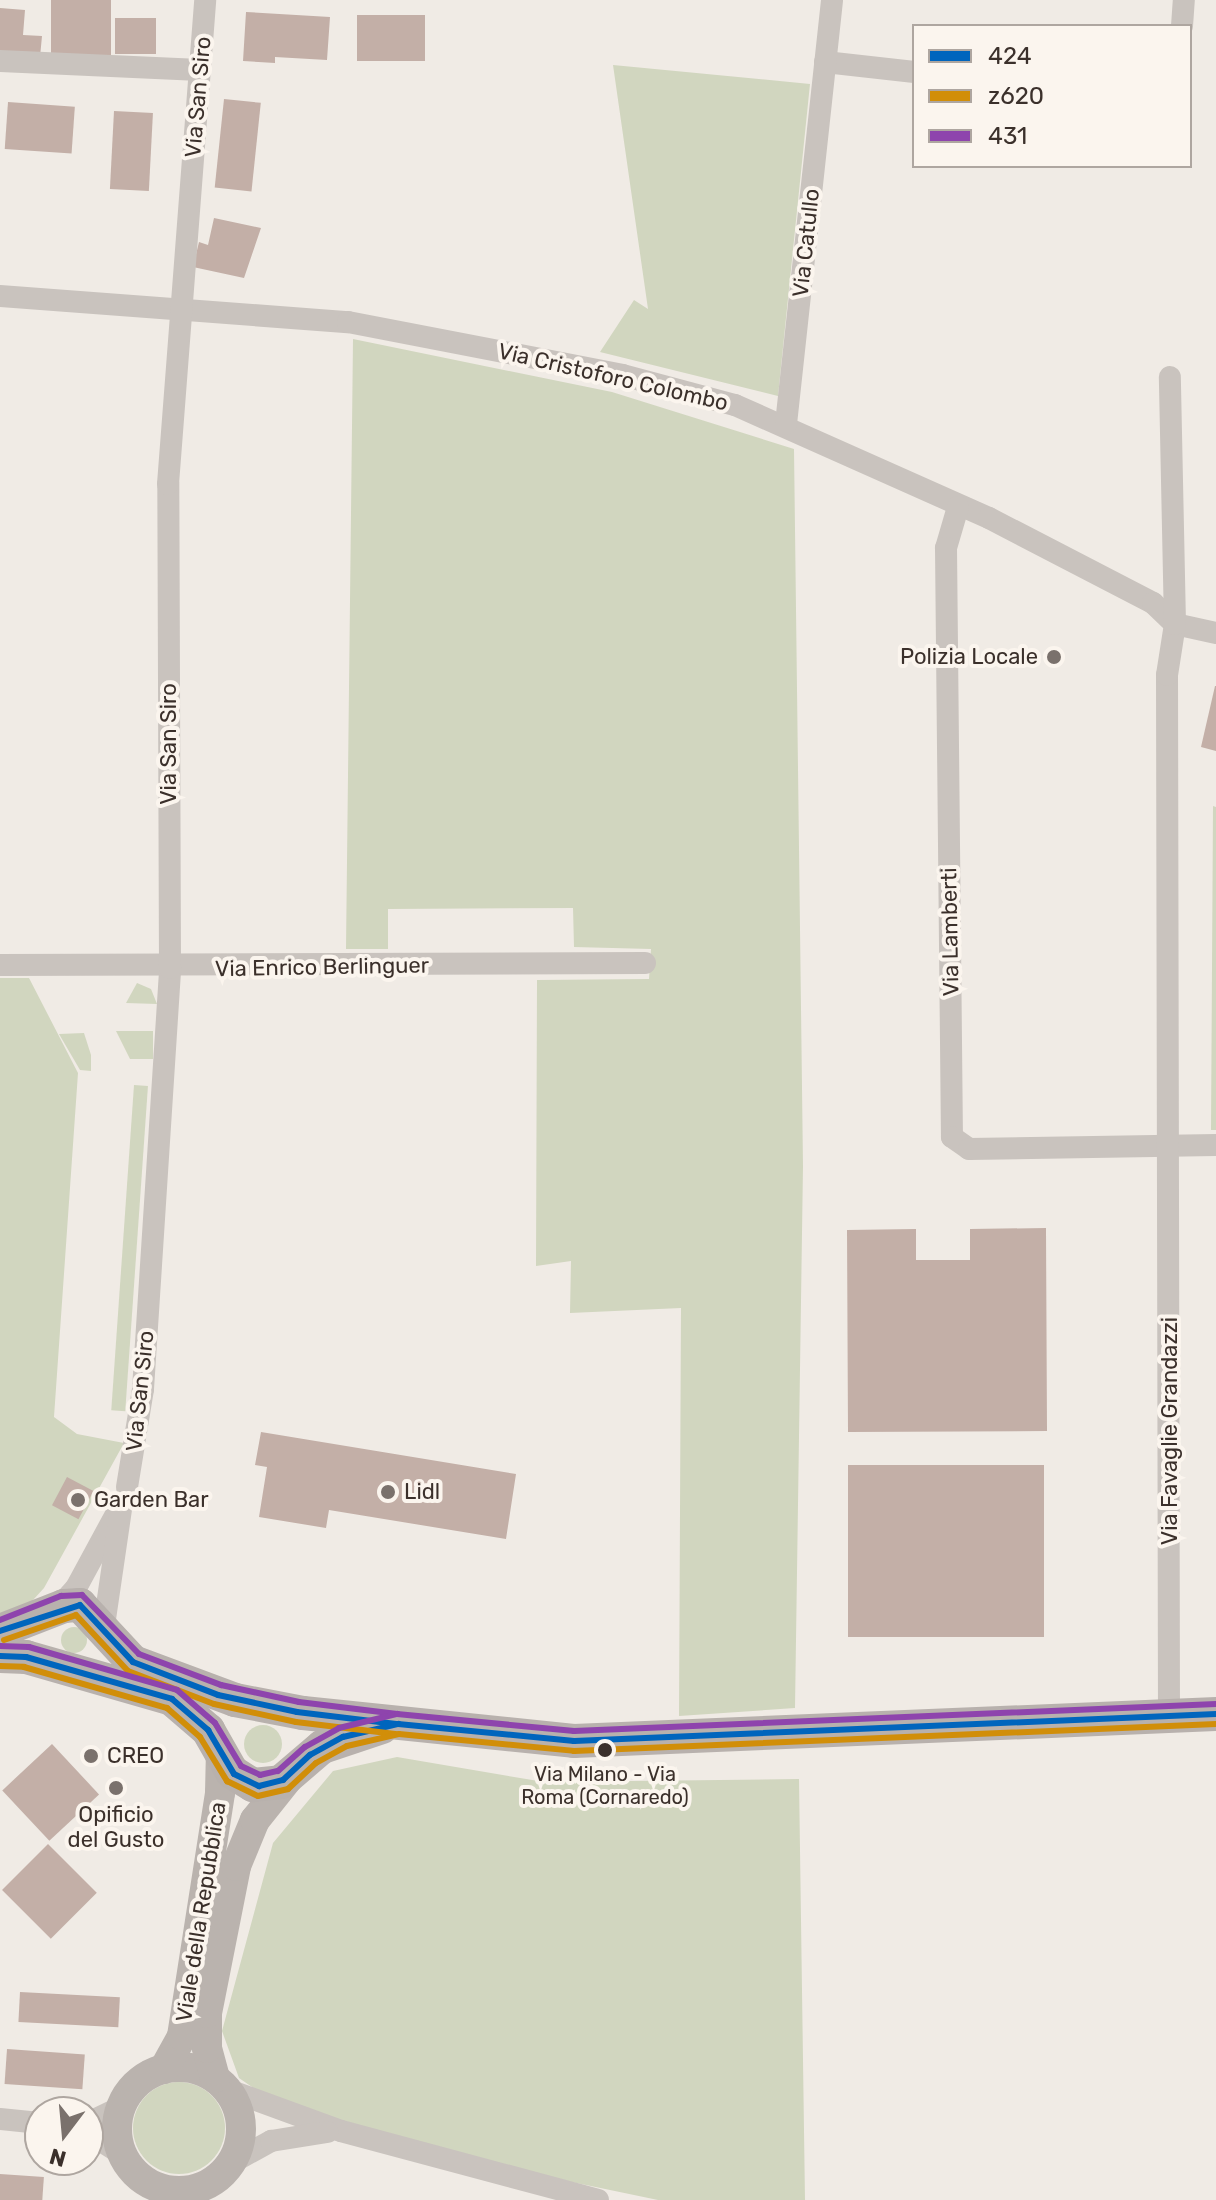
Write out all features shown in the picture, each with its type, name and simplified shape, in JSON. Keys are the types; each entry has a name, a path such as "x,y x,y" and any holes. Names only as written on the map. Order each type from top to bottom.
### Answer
{"main road":[{"path":"0,1631 57,1609 84,1607 107,1636 142,1666 268,1705 398,1724 574,1741 1216,1714"},
{"path":"57,1609 45,1619 40,1637 45,1656 61,1669"},
{"path":"0,1656 26,1657 172,1699 208,1730 223,1756 253,1785 274,1784 341,1738 398,1724"},
{"path":"223,1756 228,1721 268,1705"},
{"path":"268,1705 303,1733 294,1770"}],"street":[{"name":"Via San Siro","path":"127,1487 143,1389 170,968 168,484 205,0"},
{"name":"Via Catullo","path":"786,424 832,0"},
{"path":"1182,24 1184,0"},
{"path":"0,61 200,70"},
{"path":"825,62 912,72"},
{"name":"Via Cristoforo Colombo","path":"0,296 180,312 348,322 622,375 735,405 786,424 1153,603 1175,624"},
{"name":"Via Favaglie Grandazzi","path":"1169,1716 1167,675 1175,624 1170,377"},
{"name":"Via Lamberti","path":"958,507 946,548 952,1137 969,1149 1170,1145"},
{"path":"1175,624 1216,633"},
{"name":"Via Enrico Berlinguer","path":"0,965 170,968 645,963"},
{"path":"1170,1145 1216,1145"},
{"path":"57,1609 76,1588 122,1503 105,1619 107,1636"},
{"name":"Viale della Repubblica","path":"164,2069 182,2036 223,1756"},
{"name":"Viale della Repubblica","path":"220,2084 207,2048 207,2013 236,1866 255,1820 294,1770"},
{"path":"104,2115 121,2107 140,2081 164,2069 190,2069 220,2084 341,2131 598,2200"},
{"path":"220,2084 241,2131 231,2163"},
{"path":"121,2107 127,2162 141,2200"},
{"path":"0,2119 24,2121"},
{"path":"104,2145 163,2189 195,2194 231,2163 271,2141 341,2131"}],"green space":[{"path":"613,65 810,84 778,396 600,352 634,300 648,309"},
{"path":"353,339 612,392 794,449 803,1166 795,1708 679,1716 681,1308 570,1313 571,1261 536,1266 537,980 649,979 651,949 574,947 573,908 388,909 388,949 346,949"},
{"path":"1213,806 1216,807 1216,1130 1211,1130"},
{"path":"0,978 29,978 78,1073 54,1417 77,1434 124,1443 44,1588 23,1611 0,1620"},
{"path":"137,983 151,989 157,1004 126,1003"},
{"path":"116,1031 153,1031 153,1059 130,1059"},
{"path":"84,1033 91,1055 91,1071 80,1070 59,1034"},
{"path":"134,1085 148,1086 125,1411 111,1410"},
{"path":"74,1627 83,1631 87,1640 83,1649 74,1653 65,1649 61,1640 65,1631"},
{"path":"263,1725 276,1731 282,1744 276,1757 263,1763 250,1757 244,1744 250,1731"},
{"path":"397,1757 544,1782 799,1779 805,2200 658,2200 538,2175 301,2109 262,2094 239,2078 222,2031 273,1843 333,1771"},
{"path":"179,2082 197,2085 212,2095 222,2110 225,2128 222,2146 212,2161 197,2171 179,2174 161,2171 146,2161 136,2146 133,2128 136,2110 146,2095 161,2085"}],"building":[{"path":"51,0 111,0 111,56 51,56"},
{"path":"0,8 25,10 23,35 42,36 40,57 0,54"},
{"path":"246,12 330,17 327,60 275,57 275,63 243,61"},
{"path":"357,15 425,15 425,61 357,61"},
{"path":"115,18 156,18 156,54 115,54"},
{"path":"224,99 261,103 251,191 215,188"},
{"path":"8,102 75,107 72,154 5,149"},
{"path":"114,111 153,113 149,191 110,189"},
{"path":"214,218 261,228 244,278 193,267 199,242 208,245"},
{"path":"1216,686 1216,751 1201,747"},
{"path":"1046,1228 1047,1431 848,1432 847,1230 916,1229 916,1260 970,1260 970,1229"},
{"name":"Lidl","path":"261,1432 516,1474 506,1539 329,1510 326,1528 259,1517 267,1467 255,1465"},
{"path":"848,1465 1044,1465 1044,1637 848,1637"},
{"path":"67,1477 93,1491 78,1519 52,1505"},
{"path":"52,1744 99,1794 49,1841 2,1790"},
{"path":"48,1844 97,1893 51,1939 2,1890"},
{"path":"20,1992 120,1997 118,2027 18,2022"},
{"path":"7,2049 85,2054 82,2089 5,2084"},
{"path":"0,2174 44,2177 42,2200 0,2200"}],"transit line":[{"name":"431","path":"0,1620 61,1596 82,1595 139,1654 221,1685 299,1702 397,1714"},
{"name":"424","path":"0,1631 80,1605 133,1662 218,1695 297,1712 396,1724"},
{"name":"z620","path":"4,1640 76,1615 128,1671 214,1704 296,1722 395,1734"},
{"name":"431","path":"0,1646 29,1647 177,1690 215,1723 241,1766 260,1775 278,1771 305,1747 339,1728 397,1714 574,1731 1216,1704"},
{"name":"424","path":"0,1656 26,1657 172,1699 208,1730 234,1774 259,1786 283,1780 310,1755 343,1737 398,1724 574,1741 1216,1714"},
{"name":"z620","path":"0,1666 24,1667 167,1708 200,1737 227,1781 258,1796 288,1789 316,1763 347,1746 399,1734 574,1751 1216,1724"}],"place":[{"name":"Polizia Locale","path":"1054,657"},
{"name":"Lidl","path":"388,1492"},
{"name":"Garden Bar","path":"78,1500"},
{"name":"Via Milano - Via Roma (Cornaredo)","path":"605,1750"},
{"name":"CREO","path":"91,1756"},
{"name":"Opificio del Gusto","path":"116,1788"}]}
